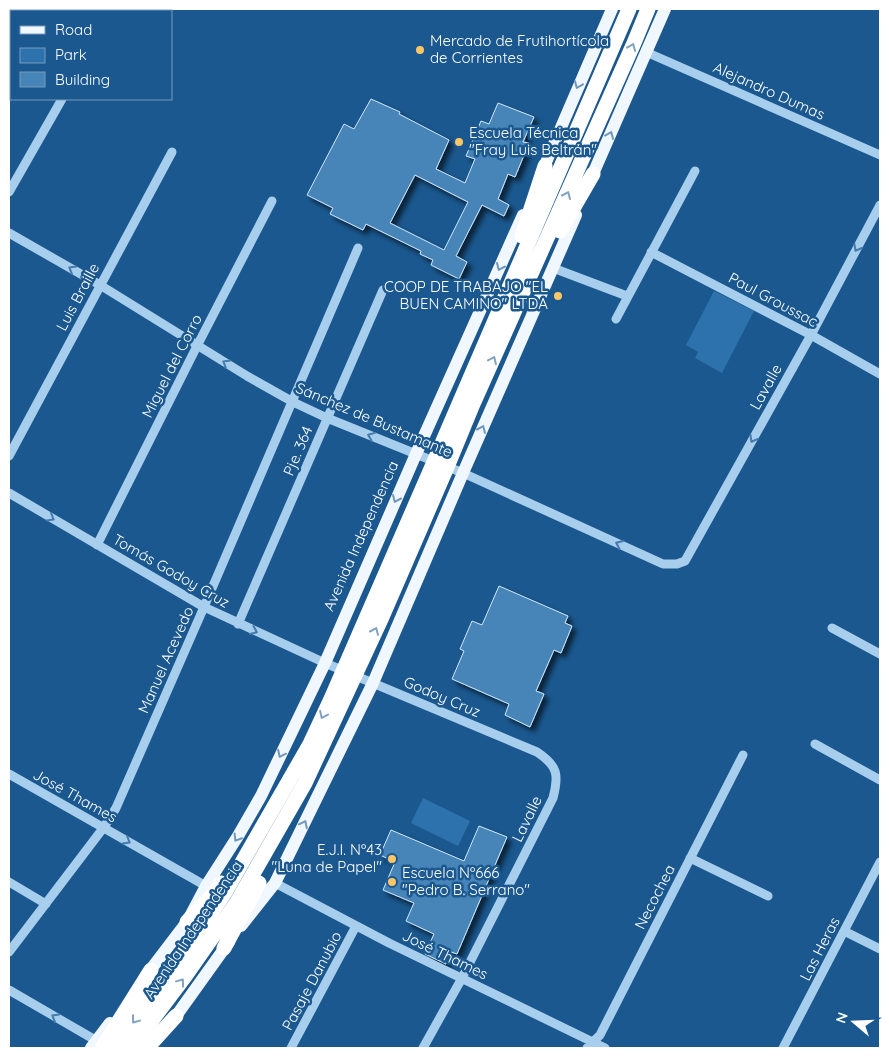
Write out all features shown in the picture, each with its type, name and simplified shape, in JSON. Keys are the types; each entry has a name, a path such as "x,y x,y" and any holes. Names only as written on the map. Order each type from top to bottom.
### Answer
{"highway":[{"name":"Avenida Independencia","path":"131,1048 186,975 237,902 305,783 349,673 496,336 629,9"},
{"name":"Avenida Independencia","path":"496,336 634,44 648,9"},
{"path":"496,336 545,166"},
{"path":"496,336 530,294 561,228 593,174"},
{"name":"Avenida Independencia","path":"114,1048 170,974 224,894 349,673"},
{"path":"224,948 270,862 305,783"},
{"path":"187,922 216,890 268,819"},
{"path":"97,1046 151,970"},
{"path":"147,1048 176,1016"}],"main road":[{"name":"Avenida Independencia","path":"151,970 187,922 206,886 261,796 325,663 545,166 612,9"},
{"path":"153,1048 224,948 275,883 373,683 665,9"}],"street":[{"name":"Alejandro Dumas","path":"646,52 880,155"},
{"path":"9,192 61,100"},
{"name":"Luis Braille","path":"9,456 172,152"},
{"path":"616,319 695,171"},
{"name":"Miguel del Corro","path":"97,544 272,201"},
{"name":"Lavalle","path":"663,564 677,564 685,561 811,335 880,205"},
{"name":"Sánchez de Bustamante","path":"9,233 100,285 197,346 293,402 463,473 663,564"},
{"name":"Manuel Acevedo","path":"9,952 104,828 116,808 358,248"},
{"name":"Paul Groussac","path":"652,252 811,335 880,374"},
{"path":"553,268 627,296"},
{"name":"Pje. 364","path":"238,624 383,290"},
{"name":"Tomás Godoy Cruz","path":"9,493 204,607 325,663"},
{"path":"832,628 880,654"},
{"name":"Godoy Cruz","path":"325,663 537,752 548,759"},
{"path":"816,744 880,780"},
{"name":"Necochea","path":"590,1045 600,1035 743,755"},
{"name":"Lavalle","path":"423,1048 462,978 553,798 557,782 555,770 548,759"},
{"name":"José Thames","path":"9,774 206,886"},
{"path":"690,858 768,896"},
{"name":"Las Heras","path":"784,1048 880,862"},
{"path":"9,882 46,904"},
{"name":"José Thames","path":"275,883 590,1045 605,1048"},
{"name":"Pasaje Danubio","path":"291,1048 356,926"},
{"path":"844,931 880,949"},
{"path":"9,990 97,1046"}],"green space":[{"path":"714,291 754,311 722,373 695,358 698,352 686,345"},
{"path":"423,798 470,821 458,846 411,823"}],"building":[{"path":"371,99 400,112 399,114 449,140 436,169 465,183 475,159 466,156 481,121 489,124 498,103 534,117 523,142 529,143 515,177 508,174 498,199 509,205 504,216 482,205 456,256 467,262 459,279 431,265 433,260 420,254 421,251 366,224 363,230 330,214 333,208 307,195 344,124 354,129","holes":["415,175 468,202 444,250 390,223"]},
{"path":"499,586 568,616 565,623 572,626 561,653 554,650 536,691 544,694 530,727 505,715 509,704 452,679 464,651 460,649 472,621 482,625"},
{"path":"479,826 507,837 457,954 451,952 446,964 425,954 434,934 406,921 414,903 383,890 395,862 380,855 391,830 464,861"}],"place":[{"name":"Mercado de Frutihortícola de Corrientes","path":"420,50"},
{"name":"Escuela Técnica \"Fray Luis Beltrán\"","path":"459,142"},
{"name":"COOP DE TRABAJO \"EL BUEN CAMINO\" LTDA","path":"558,296"},
{"name":"E.J.I. Nº43 \"Luna de Papel\"","path":"392,859"},
{"name":"Escuela Nº666 \"Pedro B. Serrano\"","path":"392,882"}]}
